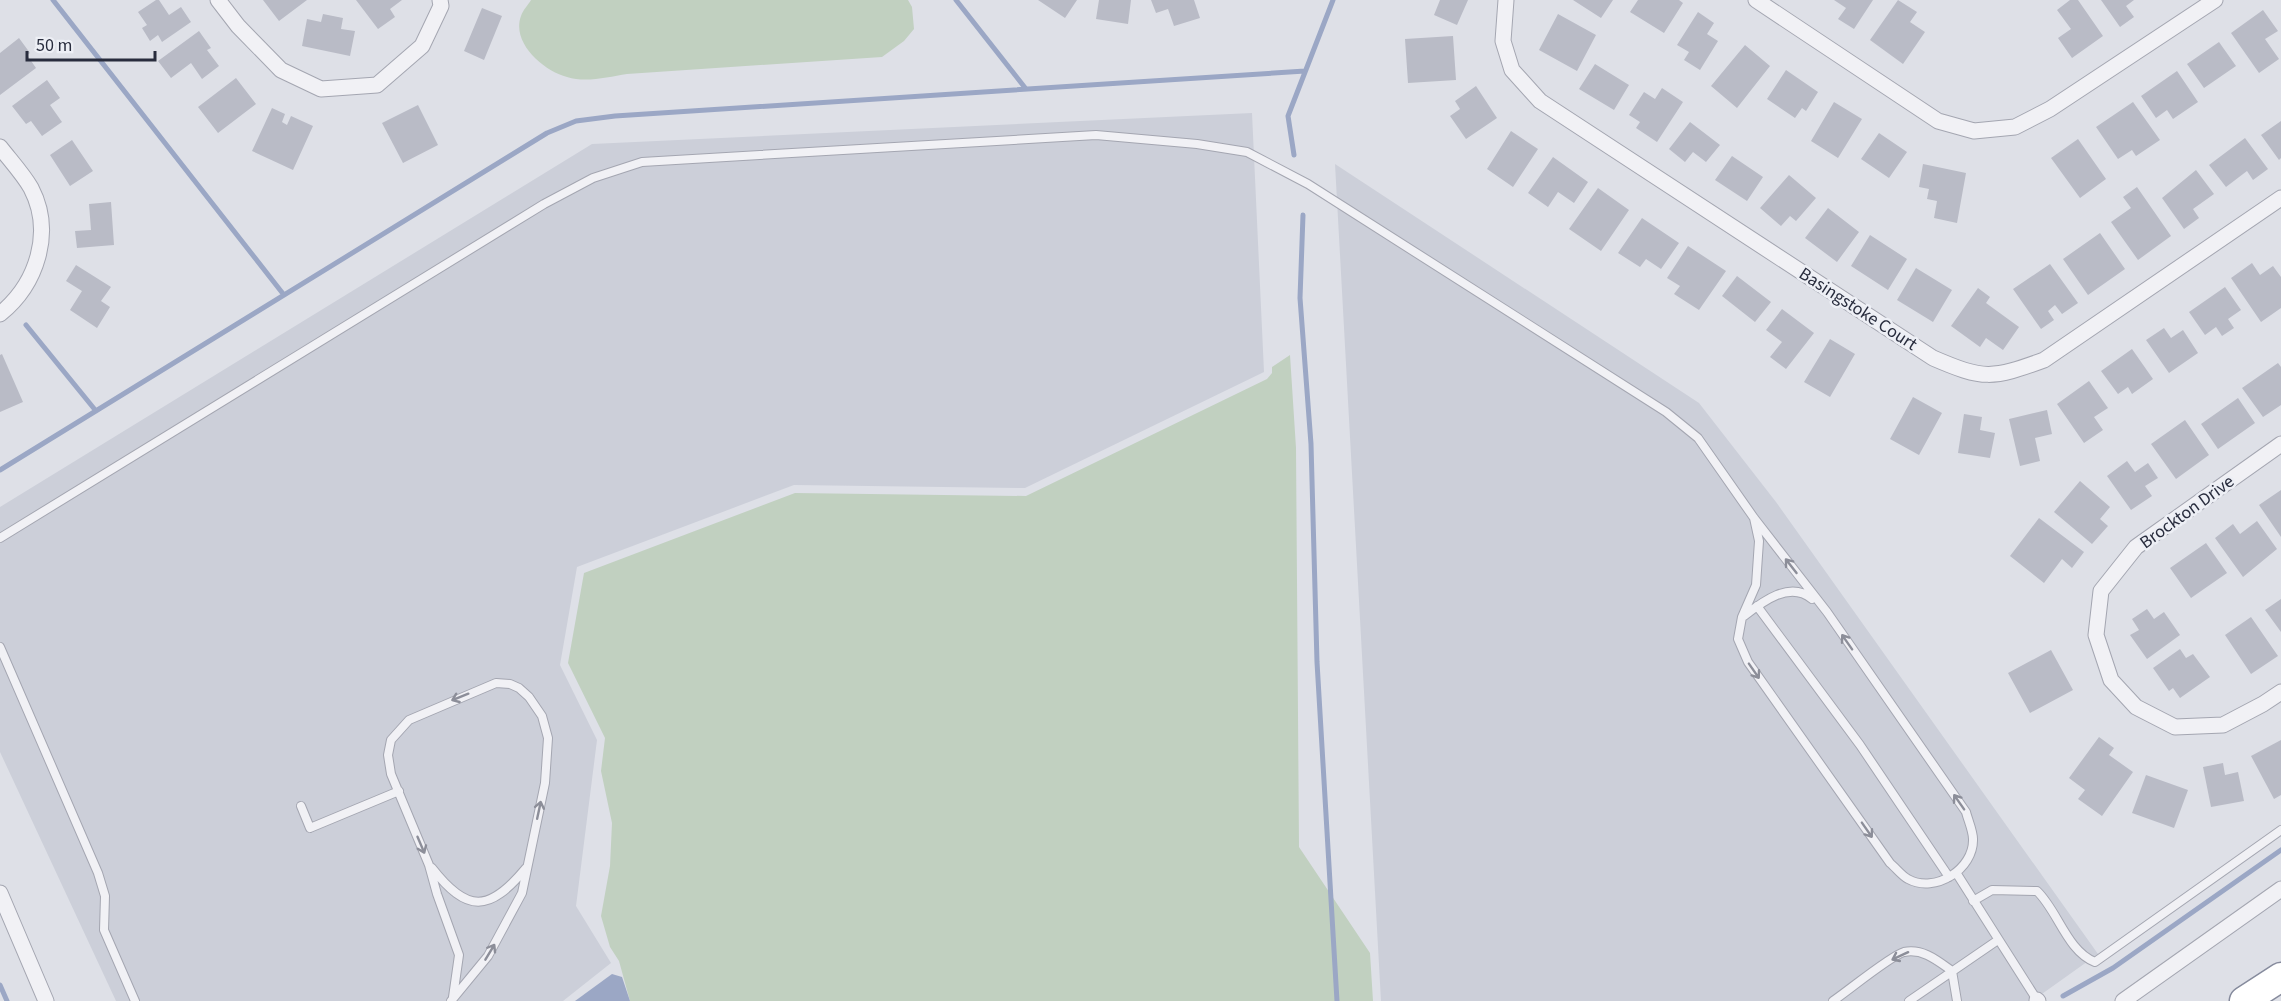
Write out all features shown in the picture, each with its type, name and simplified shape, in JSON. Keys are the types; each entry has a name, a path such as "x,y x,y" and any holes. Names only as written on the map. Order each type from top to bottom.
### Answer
{"highway":[{"path":"2244,1001 2281,977"},
{"path":"2268,1001 2281,992"}],"street":[{"path":"218,0 238,26 281,70 321,89 377,85 422,46 441,6 441,0"},
{"name":"Basingstoke Court","path":"1506,0 1503,41 1512,70 1540,101 1933,358 1970,374 2005,375 2044,360 2281,198"},
{"path":"1756,0 1938,121 1974,131 2015,127 2050,109 2215,0"},
{"path":"0,147 31,189 42,229 37,260 29,281 15,300 0,314"},
{"name":"Brockton Drive","path":"2281,444 2136,547 2101,591 2096,635 2111,680 2136,706 2175,727 2223,725 2281,692"},
{"path":"2123,1001 2281,889"},
{"path":"0,893 46,1001"}],"lane":[{"path":"0,538 544,204 593,178 642,162 1096,135 1197,144 1247,152 1308,184 1666,412 1698,438 1754,518 1827,612 1966,812 1973,840 1968,860 1953,876 1928,883 1909,880 1890,863 1748,662 1738,639 1743,617 1756,585 1759,541 1754,518"},
{"path":"1743,617 1784,591 1806,594 1827,612"},
{"path":"1757,606 1860,745 1904,815 1973,901 2037,1000"},
{"path":"0,647 98,873 105,896 104,930 135,1001"},
{"path":"496,683 510,684 519,688 535,704 547,727 544,783 522,892 488,956 452,999 459,955 436,894 429,865 392,774 388,755 391,740 409,720 496,683"},
{"path":"301,806 310,828 399,791"},
{"path":"1973,901 1992,890 2037,891 2086,959 2095,962 2281,830"},
{"path":"429,865 448,888 459,897 477,902 505,892 527,867"},
{"path":"1909,1001 1998,940"},
{"path":"1833,1001 1903,952 1917,952 1936,959 1952,971 1957,1001"}],"shaded area":[{"path":"1252,113 1264,372 1025,488 794,485 577,567 560,665 597,740 576,906 611,963 563,1001 116,1001 0,752 0,507 592,144"},
{"path":"1335,164 1699,403 1776,502 2098,954 2032,1001 1381,1001"}],"green space":[{"path":"531,0 908,0 912,7 914,29 904,41 882,57 574,79 549,69 525,46 519,26 522,14"},
{"path":"1290,355 1296,448 1299,847 1370,953 1373,1001 630,1001 619,961 610,947 601,916 610,866 612,823 601,771 605,738 568,663 584,573 795,493 1026,496 1267,379 1272,373 1272,367"}],"water":[{"path":"612,974 622,977 630,1001 575,1001"}],"building":[{"path":"159,0 169,15 181,7 191,22 162,42 158,35 150,41 142,28 147,25 138,12"},
{"path":"263,0 307,0 279,21"},
{"path":"356,0 402,0 390,9 395,17 378,29"},
{"path":"1038,0 1077,0 1065,18"},
{"path":"1099,0 1131,0 1128,24 1096,19"},
{"path":"1151,0 1194,0 1200,18 1174,26 1168,9 1156,13"},
{"path":"1440,0 1468,0 1457,25 1434,15"},
{"path":"1573,0 1613,0 1601,18"},
{"path":"1638,0 1679,0 1683,3 1664,33 1630,12"},
{"path":"1834,0 1873,0 1854,29 1838,19 1846,8"},
{"path":"1898,0 1917,12 1910,22 1925,32 1903,64 1870,40"},
{"path":"2070,0 2078,0 2103,36 2072,58 2058,38 2071,29 2057,10"},
{"path":"2101,0 2134,0 2126,6 2134,17 2120,27"},
{"path":"482,8 502,16 484,60 464,51"},
{"path":"2263,10 2278,31 2265,39 2279,59 2259,73 2231,33"},
{"path":"1698,12 1714,23 1707,34 1718,41 1700,70 1684,60 1689,52 1677,45"},
{"path":"323,14 343,18 341,29 355,31 350,56 302,46 307,19 321,22"},
{"path":"1558,14 1596,35 1577,71 1539,50"},
{"path":"199,31 211,48 207,50 219,66 202,79 191,63 171,78 158,61"},
{"path":"1453,36 1456,80 1408,83 1405,39"},
{"path":"19,38 30,53 27,55 36,68 0,95 0,53"},
{"path":"2219,42 2236,66 2204,88 2187,64"},
{"path":"1745,45 1770,66 1737,108 1711,86"},
{"path":"1595,64 1629,85 1614,110 1579,89"},
{"path":"1786,70 1818,92 1806,111 1802,108 1795,118 1767,99"},
{"path":"2177,71 2198,102 2173,119 2167,110 2156,118 2141,96"},
{"path":"236,78 256,104 218,133 198,107"},
{"path":"47,80 60,98 50,105 62,122 42,136 31,121 26,124 12,106"},
{"path":"1476,86 1497,118 1466,139 1450,116 1460,109 1455,101"},
{"path":"1662,88 1683,102 1657,142 1636,128 1640,122 1629,115 1644,92 1655,99"},
{"path":"1834,102 1862,119 1838,158 1811,141"},
{"path":"2133,102 2160,140 2136,156 2132,150 2118,159 2096,127"},
{"path":"418,105 438,145 403,163 382,123"},
{"path":"272,108 285,114 282,122 287,125 291,116 313,126 293,170 252,151"},
{"path":"2281,121 2281,158 2279,160 2261,135"},
{"path":"1690,122 1720,145 1706,162 1693,152 1685,162 1669,149"},
{"path":"1511,131 1538,149 1513,187 1487,169"},
{"path":"1879,133 1907,152 1889,178 1861,159"},
{"path":"2245,138 2268,169 2253,180 2247,171 2226,187 2209,165"},
{"path":"2078,139 2106,179 2080,198 2051,158"},
{"path":"72,140 93,171 70,186 50,155"},
{"path":"1732,156 1763,177 1747,201 1715,180"},
{"path":"1553,157 1588,182 1574,203 1558,192 1548,207 1528,193"},
{"path":"1923,164 1966,173 1957,223 1934,218 1937,201 1927,199 1929,189 1919,187"},
{"path":"2196,170 2214,194 2193,209 2199,218 2184,229 2162,198"},
{"path":"1789,175 1816,198 1796,221 1790,216 1781,226 1760,208"},
{"path":"2137,187 2171,236 2138,260 2111,222 2131,208 2123,197"},
{"path":"1598,188 1629,210 1601,251 1569,229"},
{"path":"111,202 114,245 77,248 75,231 91,230 89,204"},
{"path":"1828,208 1859,232 1837,262 1805,238"},
{"path":"1642,218 1679,243 1661,269 1646,259 1640,267 1618,253"},
{"path":"2100,233 2125,269 2088,295 2063,259"},
{"path":"1870,235 1907,259 1888,290 1851,266"},
{"path":"1688,246 1726,271 1699,310 1674,294 1680,286 1667,278"},
{"path":"2252,263 2260,275 2273,266 2281,277 2281,308 2261,322 2231,278"},
{"path":"2050,264 2078,303 2062,314 2055,305 2048,311 2054,320 2041,329 2013,289"},
{"path":"76,265 111,287 101,301 110,307 97,328 70,310 82,291 66,281"},
{"path":"1916,268 1952,290 1933,322 1897,300"},
{"path":"1737,276 1771,302 1755,322 1722,296"},
{"path":"2225,287 2241,310 2228,319 2234,328 2222,336 2216,327 2205,335 2189,312"},
{"path":"1978,288 1990,297 1986,303 2019,327 2003,350 1986,338 1980,347 1951,326"},
{"path":"1782,309 1814,333 1786,369 1770,357 1782,342 1766,330"},
{"path":"2164,328 2171,338 2183,330 2198,353 2169,373 2146,340"},
{"path":"1830,339 1855,354 1830,397 1804,382"},
{"path":"2132,349 2153,379 2132,394 2128,387 2118,394 2101,371"},
{"path":"2,354 23,402 0,412 0,355"},
{"path":"2278,363 2281,367 2281,405 2263,417 2242,388"},
{"path":"2089,381 2108,408 2094,417 2103,430 2084,443 2057,404"},
{"path":"1913,397 1942,413 1919,455 1890,439"},
{"path":"2238,398 2255,423 2218,449 2201,424"},
{"path":"2047,410 2052,434 2035,438 2040,461 2020,466 2009,419"},
{"path":"1964,414 1982,417 1980,430 1995,433 1990,458 1958,453"},
{"path":"2185,420 2209,455 2176,479 2151,444"},
{"path":"2127,461 2135,472 2148,463 2158,478 2145,486 2152,496 2131,510 2107,476"},
{"path":"2080,481 2110,507 2100,519 2108,526 2092,544 2054,512"},
{"path":"2281,490 2281,537 2259,505"},
{"path":"2039,518 2084,552 2072,568 2062,559 2044,583 2010,556"},
{"path":"2257,521 2277,549 2243,577 2215,538 2233,524 2240,534"},
{"path":"2206,543 2227,573 2191,598 2170,568"},
{"path":"2281,599 2281,632 2265,610"},
{"path":"2147,609 2154,619 2164,612 2180,635 2147,659 2130,635 2139,630 2132,619"},
{"path":"2251,617 2278,656 2251,674 2225,635"},
{"path":"2180,649 2186,658 2193,654 2210,677 2180,698 2173,688 2169,691 2153,668"},
{"path":"2051,650 2073,690 2030,713 2008,673"},
{"path":"2099,737 2114,748 2109,755 2133,772 2102,816 2078,799 2085,790 2069,778"},
{"path":"2281,740 2281,795 2274,799 2251,756"},
{"path":"2223,763 2225,775 2238,772 2244,801 2211,807 2203,767"},
{"path":"2146,775 2188,790 2174,828 2132,813"}],"waterway":[{"path":"53,0 284,295"},
{"path":"956,0 1026,89"},
{"path":"1294,155 1288,116 1333,0"},
{"path":"0,470 547,133 576,121 615,116 1305,71"},
{"path":"1303,215 1300,298 1311,444 1317,662 1337,1001"},
{"path":"26,325 96,411"},
{"path":"2063,996 2113,968 2281,850"},
{"path":"0,985 7,1001"}]}
